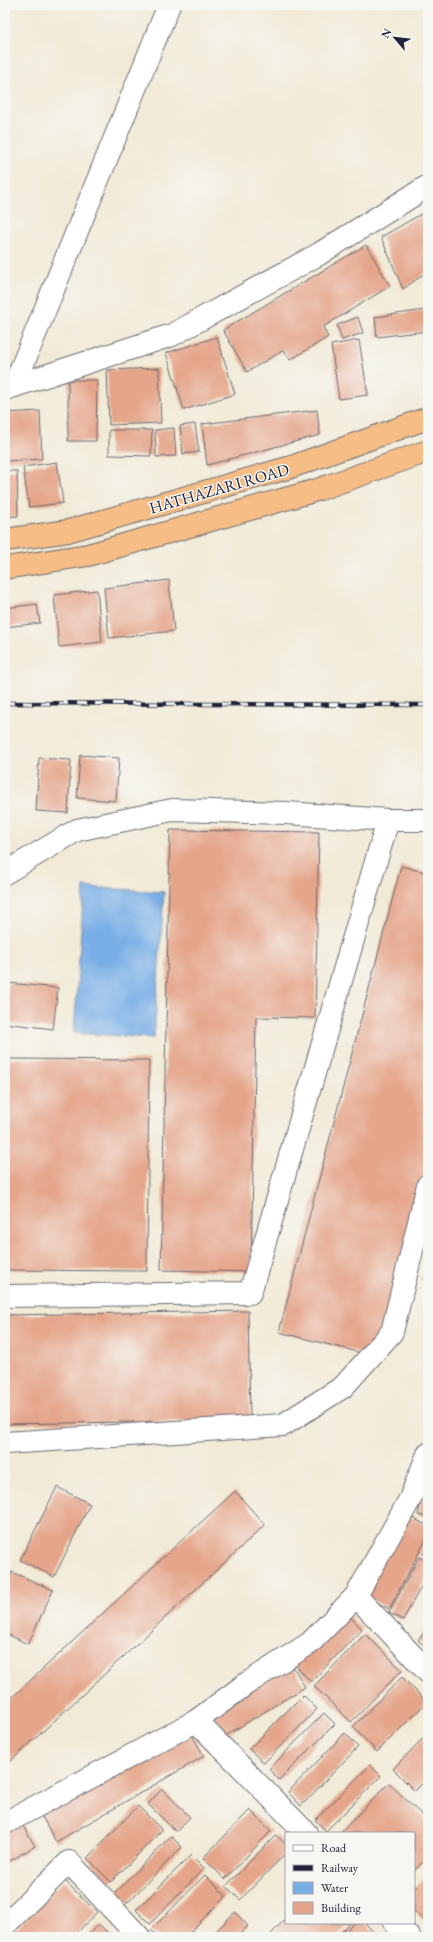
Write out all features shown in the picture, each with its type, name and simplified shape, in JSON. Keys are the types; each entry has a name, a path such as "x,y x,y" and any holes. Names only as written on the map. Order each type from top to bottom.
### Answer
{"highway":[{"name":"HATHAZARI ROAD","path":"5,540 68,531 291,467 428,418"},
{"name":"HATHAZARI ROAD","path":"5,568 88,556 317,490 428,451"}],"street":[{"path":"9,388 169,5"},
{"path":"9,388 172,335 319,254 428,186"},
{"path":"5,873 77,830 172,810 287,813 388,820 428,820"},
{"path":"5,1296 250,1293 388,820"},
{"path":"5,1443 283,1425 343,1387 392,1332 428,1185"},
{"path":"5,1824 196,1721 246,1684 310,1643 356,1596 410,1499 428,1454"},
{"path":"356,1596 428,1672"},
{"path":"196,1721 305,1832"},
{"path":"5,1925 68,1862 139,1937"},
{"path":"396,1924 409,1937"}],"water":[{"path":"84,887 164,892 154,1038 74,1033"}],"building":[{"path":"428,210 428,271 403,289 381,237"},
{"path":"366,245 390,286 323,327 328,337 290,360 284,350 247,372 223,330"},
{"path":"425,310 427,331 377,337 375,317"},
{"path":"358,317 363,333 342,340 337,325"},
{"path":"217,337 235,394 184,410 166,353"},
{"path":"359,340 368,395 339,399 331,345"},
{"path":"159,368 161,423 109,425 107,370"},
{"path":"68,380 97,380 96,441 68,441"},
{"path":"317,410 320,435 207,465 202,424"},
{"path":"40,411 42,459 5,461 5,413"},
{"path":"195,424 199,452 183,454 180,426"},
{"path":"174,428 176,456 156,457 155,430"},
{"path":"109,430 152,430 151,456 109,455"},
{"path":"57,462 63,503 29,507 23,467"},
{"path":"5,471 17,471 18,516 5,517"},
{"path":"169,580 174,631 109,638 104,588"},
{"path":"97,590 102,642 59,647 54,595"},
{"path":"37,604 40,623 5,627 5,608"},
{"path":"80,755 119,758 116,801 77,798"},
{"path":"39,758 71,760 68,813 36,811"},
{"path":"170,830 319,832 315,1018 256,1017 251,1272 161,1270"},
{"path":"401,866 428,873 428,1197 385,1359 279,1332"},
{"path":"8,983 58,988 53,1029 5,1023"},
{"path":"5,1059 149,1060 147,1271 5,1270"},
{"path":"428,1267 428,1281 424,1280"},
{"path":"248,1311 250,1420 5,1424 5,1315"},
{"path":"57,1487 90,1504 54,1577 20,1560"},
{"path":"235,1491 265,1525 11,1761 5,1754 5,1704"},
{"path":"423,1492 428,1493 428,1517 418,1515"},
{"path":"403,1513 428,1526 428,1536 389,1609 360,1593"},
{"path":"428,1545 428,1556 423,1554"},
{"path":"419,1557 428,1562 428,1574 403,1620 389,1613"},
{"path":"12,1572 53,1590 28,1644 5,1633 5,1588"},
{"path":"346,1613 362,1629 311,1682 295,1665"},
{"path":"428,1628 428,1649 418,1640"},
{"path":"365,1634 402,1670 351,1722 314,1686"},
{"path":"291,1663 305,1687 217,1741 202,1716"},
{"path":"402,1677 427,1702 377,1752 353,1727"},
{"path":"303,1695 317,1709 264,1763 249,1749"},
{"path":"324,1713 335,1724 279,1780 269,1769"},
{"path":"188,1728 204,1756 56,1842 40,1813"},
{"path":"345,1733 358,1747 301,1806 288,1792"},
{"path":"428,1733 428,1778 415,1791 393,1769"},
{"path":"370,1765 381,1776 326,1831 315,1820"},
{"path":"389,1783 428,1821 428,1857 415,1870 415,1832 341,1832"},
{"path":"162,1789 190,1817 176,1832 148,1804"},
{"path":"138,1806 162,1830 111,1882 87,1858"},
{"path":"250,1810 271,1831 225,1879 203,1858"},
{"path":"19,1819 35,1846 5,1864 5,1827"},
{"path":"276,1835 285,1844 285,1854 240,1900 226,1886"},
{"path":"171,1836 182,1847 125,1905 114,1894"},
{"path":"191,1855 204,1868 150,1924 136,1910"},
{"path":"428,1874 428,1925 415,1912 415,1887"},
{"path":"205,1875 226,1896 185,1937 159,1937 151,1930"},
{"path":"64,1880 97,1912 73,1937 8,1937"},
{"path":"235,1912 248,1926 237,1937 210,1937"},
{"path":"285,1919 285,1924 349,1924 336,1937 272,1937 270,1935"},
{"path":"99,1924 112,1937 86,1937"},
{"path":"353,1924 366,1924 378,1937 340,1937"}],"railway":[{"path":"5,703 428,705"}]}
